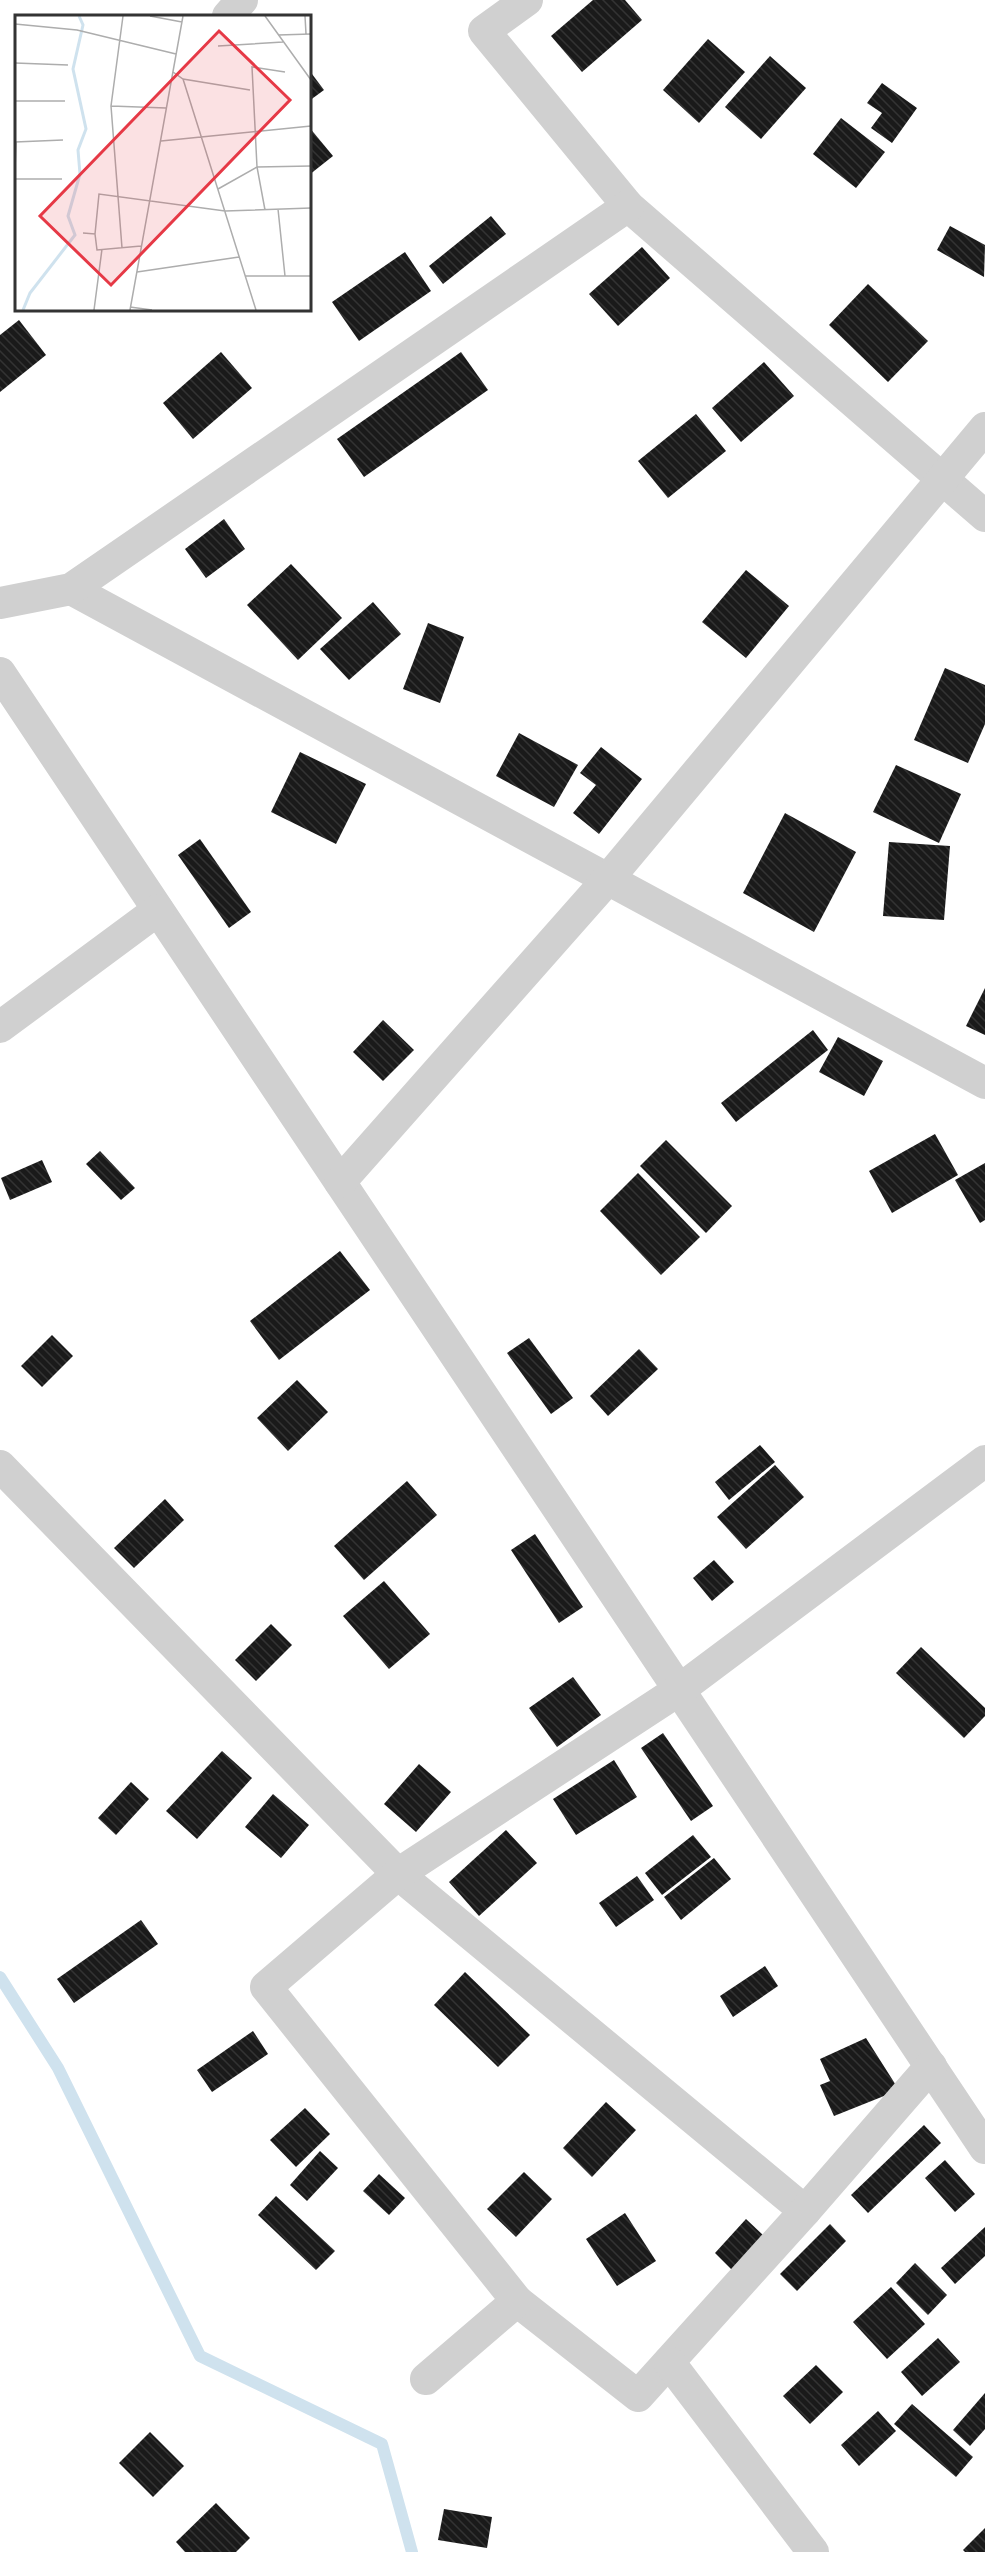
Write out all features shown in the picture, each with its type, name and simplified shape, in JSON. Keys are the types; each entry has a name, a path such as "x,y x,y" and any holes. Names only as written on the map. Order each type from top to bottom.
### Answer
{"street":[{"path":"229,15 242,0"},
{"path":"526,0 484,31 628,206 985,516"},
{"path":"0,603 71,589 628,206"},
{"path":"340,1182 608,879 985,428"},
{"path":"71,589 985,1083"},
{"path":"0,673 985,2148"},
{"path":"0,1027 158,910"},
{"path":"930,2066 805,2211 638,2396 517,2301 266,1988 398,1874 679,1690 985,1461"},
{"path":"0,1467 398,1874 805,2211"},
{"path":"426,2379 517,2301"},
{"path":"669,2362 813,2552"}],"building":[{"path":"593,0 625,0 642,20 582,72 551,36"},
{"path":"708,39 745,72 699,123 663,90"},
{"path":"770,56 806,88 761,139 725,107"},
{"path":"310,71 324,90 310,100"},
{"path":"882,83 917,108 892,143 871,128 882,113 867,103"},
{"path":"841,118 885,152 856,188 813,154"},
{"path":"310,128 333,156 310,174"},
{"path":"491,216 506,234 443,284 429,266"},
{"path":"950,226 985,245 984,277 937,250"},
{"path":"642,247 670,278 618,326 589,294"},
{"path":"405,252 431,291 359,341 332,302"},
{"path":"868,284 928,341 888,382 829,325"},
{"path":"19,320 46,355 0,392 0,335"},
{"path":"221,352 252,388 193,439 163,403"},
{"path":"461,352 488,390 364,477 337,439"},
{"path":"764,362 794,396 741,442 712,408"},
{"path":"696,414 726,451 668,498 638,461"},
{"path":"224,519 245,549 206,578 185,549"},
{"path":"291,564 342,618 298,660 247,605"},
{"path":"746,570 789,606 746,658 702,622"},
{"path":"373,602 401,634 349,680 320,649"},
{"path":"428,623 464,637 440,703 403,689"},
{"path":"945,668 985,685 985,724 968,763 914,740"},
{"path":"519,733 578,765 554,807 496,776"},
{"path":"601,747 642,779 599,834 573,813 596,785 580,773"},
{"path":"300,752 366,784 336,844 271,812"},
{"path":"896,765 961,794 939,843 873,812"},
{"path":"785,813 856,852 814,932 743,893"},
{"path":"200,839 251,912 229,928 178,855"},
{"path":"889,842 950,846 944,920 883,916"},
{"path":"985,988 985,1035 966,1026"},
{"path":"383,1020 414,1050 383,1081 353,1052"},
{"path":"813,1030 828,1050 736,1122 721,1103"},
{"path":"838,1037 883,1061 864,1096 819,1072"},
{"path":"935,1134 958,1175 892,1213 869,1171"},
{"path":"666,1140 732,1206 706,1233 640,1166"},
{"path":"100,1151 135,1188 121,1200 86,1164"},
{"path":"42,1160 52,1182 10,1200 1,1178"},
{"path":"985,1163 985,1220 980,1223 955,1180"},
{"path":"638,1173 700,1237 661,1275 600,1211"},
{"path":"340,1251 370,1290 279,1360 250,1321"},
{"path":"52,1335 73,1356 42,1387 21,1366"},
{"path":"529,1338 573,1398 551,1414 507,1353"},
{"path":"639,1349 658,1369 608,1416 590,1396"},
{"path":"297,1380 328,1412 288,1451 257,1418"},
{"path":"760,1445 775,1462 729,1500 715,1482"},
{"path":"775,1465 804,1497 746,1549 717,1517"},
{"path":"407,1481 437,1515 364,1580 334,1546"},
{"path":"165,1499 184,1520 134,1568 114,1548"},
{"path":"535,1534 583,1607 559,1623 511,1550"},
{"path":"714,1560 734,1582 712,1601 693,1578"},
{"path":"384,1581 430,1634 389,1669 343,1616"},
{"path":"271,1624 292,1645 256,1681 235,1660"},
{"path":"921,1647 985,1708 985,1716 964,1738 896,1673"},
{"path":"573,1677 601,1715 557,1747 529,1708"},
{"path":"663,1733 713,1806 691,1821 641,1748"},
{"path":"222,1751 252,1778 197,1839 166,1811"},
{"path":"614,1760 637,1797 576,1835 553,1799"},
{"path":"419,1764 451,1792 416,1832 384,1804"},
{"path":"131,1782 149,1799 116,1835 98,1818"},
{"path":"273,1794 309,1825 281,1858 245,1827"},
{"path":"506,1830 537,1863 479,1916 449,1882"},
{"path":"693,1835 711,1857 662,1895 645,1873"},
{"path":"714,1858 731,1879 681,1920 664,1897"},
{"path":"637,1876 654,1900 616,1927 599,1903"},
{"path":"141,1920 158,1944 74,2003 57,1979"},
{"path":"765,1966 778,1986 733,2017 720,1996"},
{"path":"465,1972 530,2035 498,2067 434,2005"},
{"path":"253,2031 268,2054 212,2092 197,2070"},
{"path":"866,2038 899,2090 834,2116 820,2085 830,2081 820,2059"},
{"path":"606,2102 636,2130 592,2177 563,2148"},
{"path":"305,2108 330,2134 296,2167 270,2140"},
{"path":"924,2125 941,2143 868,2213 851,2195"},
{"path":"320,2151 338,2168 307,2201 290,2185"},
{"path":"945,2160 975,2194 955,2212 925,2178"},
{"path":"524,2172 552,2199 516,2237 487,2209"},
{"path":"379,2174 405,2198 389,2215 363,2191"},
{"path":"276,2196 335,2251 316,2270 258,2215"},
{"path":"625,2213 656,2261 617,2286 586,2239"},
{"path":"746,2219 766,2238 734,2272 715,2253"},
{"path":"830,2224 846,2241 797,2291 780,2274"},
{"path":"985,2227 985,2256 955,2284 941,2268"},
{"path":"915,2263 947,2295 928,2315 896,2283"},
{"path":"891,2287 925,2324 887,2359 853,2322"},
{"path":"938,2338 960,2362 922,2396 901,2372"},
{"path":"816,2365 843,2392 810,2424 783,2396"},
{"path":"985,2393 985,2429 970,2446 953,2430"},
{"path":"912,2404 973,2457 956,2477 894,2424"},
{"path":"878,2411 896,2431 859,2466 841,2445"},
{"path":"150,2432 184,2466 153,2497 119,2463"},
{"path":"216,2503 250,2538 236,2552 185,2552 176,2542"},
{"path":"444,2509 492,2517 487,2548 438,2540"},
{"path":"985,2528 985,2552 965,2552 963,2550"}],"waterway":[{"path":"0,1977 58,2068 200,2356 382,2444 412,2552"}]}
